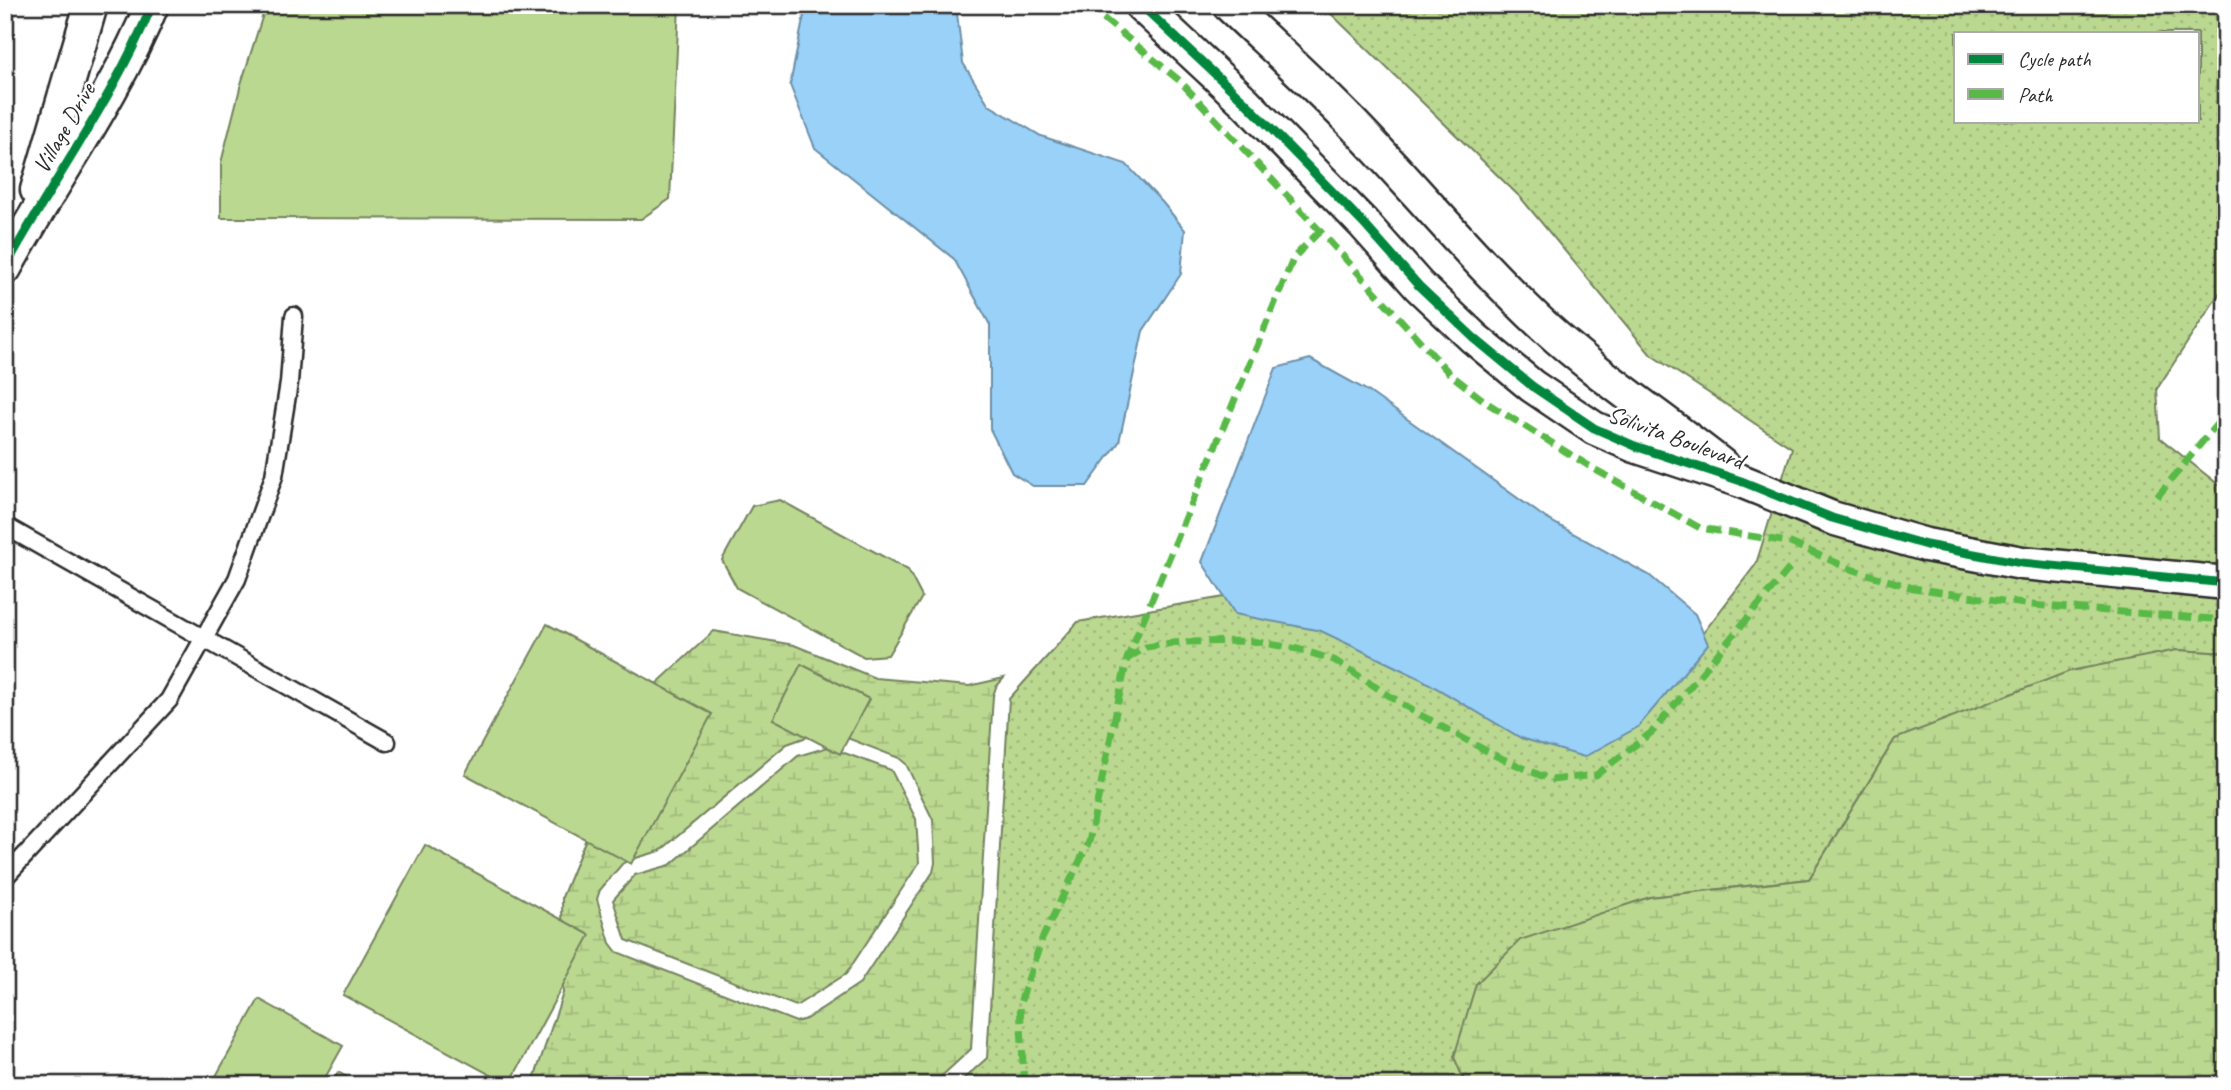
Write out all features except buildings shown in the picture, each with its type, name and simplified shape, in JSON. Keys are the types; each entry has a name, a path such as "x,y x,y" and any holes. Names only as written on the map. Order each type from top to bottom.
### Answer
{"street":[{"name":"Village Drive","path":"25,232 92,5"},
{"name":"Village Drive","path":"5,268 99,109 152,5"},
{"name":"Solivita Boulevard","path":"1141,5 1245,102 1363,223 1419,286 1474,338 1532,386 1594,428 1634,446 1741,481 1832,517 1926,545 2022,563 2226,583"},
{"name":"Solivita Boulevard","path":"1229,5 1352,123 1445,226 1543,325 1594,370 1664,420 1741,481"}],"lane":[{"path":"5,877 169,700 237,579 274,476 289,383 294,316"},
{"path":"5,526 387,742"}],"green space":[{"path":"266,5 679,5 670,199 641,219 221,218 221,163 241,84"},
{"path":"1322,5 2226,5 2226,283 2157,389 2160,438 2219,485 2226,486 2226,653 2177,650 1895,739 1809,879 1650,897 1454,1056 1466,1085 957,1085 987,1058 1009,699 1078,622 1224,597 1338,627 1674,671 1756,564 1792,448 1651,355 1521,198"},
{"path":"780,500 908,570 922,597 888,655 864,657 737,588 722,560 752,506"},
{"path":"547,624 712,714 631,864 465,774"},
{"path":"714,631 794,645 875,678 969,686 1004,678 996,687 993,696 971,1049 932,1085 532,1085 563,993 562,897 608,785 655,685","holes":["821,732 832,732 899,758 906,764 933,820 933,872 860,983 806,1019 796,1022 617,952 610,943 597,899 600,890 622,864 660,851 787,744"]},
{"path":"2177,650 2226,653 2226,1085 1466,1085 1454,1057 1476,984 1520,940 1650,897 1809,879 1895,739 2070,671"},
{"path":"801,664 869,699 840,754 773,719"},
{"path":"828,747 891,770 916,819 919,863 846,974 796,1006 626,940 613,900 635,875 670,865 798,756"},
{"path":"425,845 590,935 509,1085 343,995"},
{"path":"259,999 343,1046 321,1085 211,1085"},
{"path":"338,1072 361,1085 331,1085"}],"water":[{"path":"814,5 956,5 963,63 989,105 1041,136 1126,164 1185,230 1181,274 1143,331 1119,442 1087,486 1033,486 1012,473 990,429 990,325 954,259 815,148 790,85 804,15"},
{"path":"1310,359 1368,391 1547,519 1649,575 1695,614 1708,644 1638,727 1584,757 1521,738 1421,679 1321,631 1235,614 1202,562 1276,368"}],"marked path":[{"path":"1087,5 1180,81 1450,374 1487,403 1594,469 1700,528 1788,542 1851,569 1913,588 2031,605 2226,620"},
{"path":"1024,1085 1020,1003 1042,939 1089,842 1127,659 1294,257 1320,231"},
{"path":"2157,497 2226,413"},
{"path":"1127,659 1146,647 1181,642 1252,641 1298,649 1334,660 1413,711 1494,755 1551,780 1596,775 1652,732 1793,564"}],"cycle path":[{"path":"5,268 120,73 152,5"},
{"path":"1141,5 1245,102 1363,223 1419,286 1474,338 1532,386 1594,428 1635,446 1741,481 1832,518 1926,545 2022,563 2226,583"}]}
